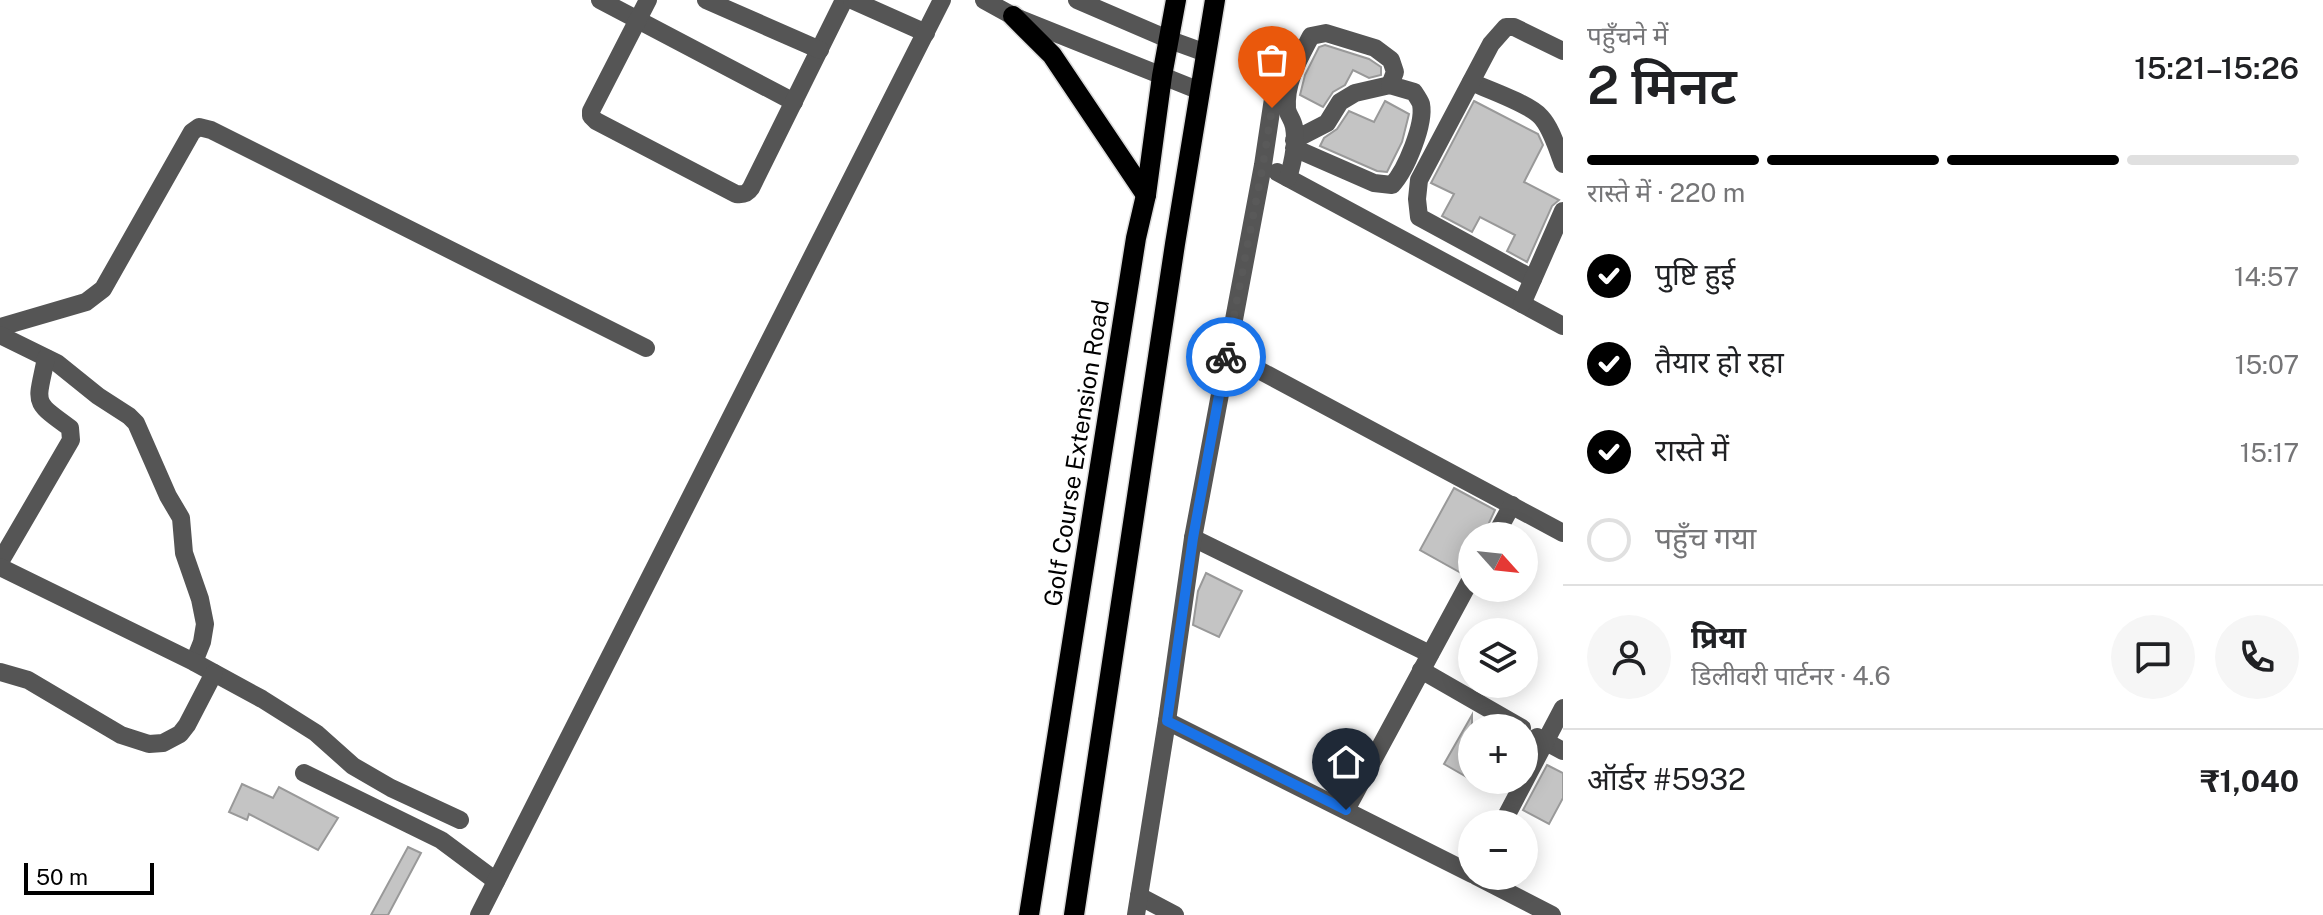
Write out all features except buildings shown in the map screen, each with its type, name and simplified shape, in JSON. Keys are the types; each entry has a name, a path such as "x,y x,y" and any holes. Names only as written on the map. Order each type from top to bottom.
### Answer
{"main road":[{"name":"Golf Course Extension Road","path":"1029,915 1176,0"},
{"path":"1074,915 1215,0"},
{"path":"1013,16 1052,55 1146,195"}],"street":[{"path":"600,0 794,102"},
{"path":"648,0 591,116 742,195 748,192 844,0"},
{"path":"706,0 820,50"},
{"path":"852,0 926,33"},
{"path":"479,915 942,0"},
{"path":"984,0 1013,16 1200,91"},
{"path":"1077,0 1206,53"},
{"path":"1533,279 1419,217 1419,180 1491,44 1506,27 1514,27 1563,51"},
{"path":"1288,178 1294,158 1294,127 1287,110 1291,74 1311,36 1326,33 1375,48 1391,60 1395,72 1390,85"},
{"path":"1136,915 1193,538 1263,165 1280,52"},
{"path":"1471,82 1541,117 1563,164"},
{"path":"1390,85 1414,92 1421,103 1421,123 1401,175 1392,185 1374,183 1294,144 1327,123 1340,102 1355,93 1390,85"},
{"path":"0,327 86,302 103,289 192,132 199,127 225,137 646,348"},
{"path":"1263,165 1563,326"},
{"path":"1522,304 1563,211"},
{"path":"26,347 33,317"},
{"path":"0,335 67,371 136,423 181,518 184,553 205,624 194,662"},
{"path":"1227,353 1563,533"},
{"path":"46,358 40,401 49,415 70,428 71,440 0,565 262,699 305,726 353,766 391,788 460,820"},
{"path":"1503,522 1512,505"},
{"path":"1193,538 1426,662 1501,714"},
{"path":"1346,810 1458,602"},
{"path":"0,672 28,680 121,735 149,744 163,743 180,734 214,673"},
{"path":"1509,810 1563,708"},
{"path":"1167,721 1458,867"},
{"path":"1538,738 1563,751"},
{"path":"304,773 441,840 496,881"},
{"path":"1503,890 1552,915"},
{"path":"1139,896 1175,915"}],"way so far":[{"path":"1226,357 1272,108"}],"route":[{"path":"1226,357 1193,538 1167,721 1346,810"}]}
